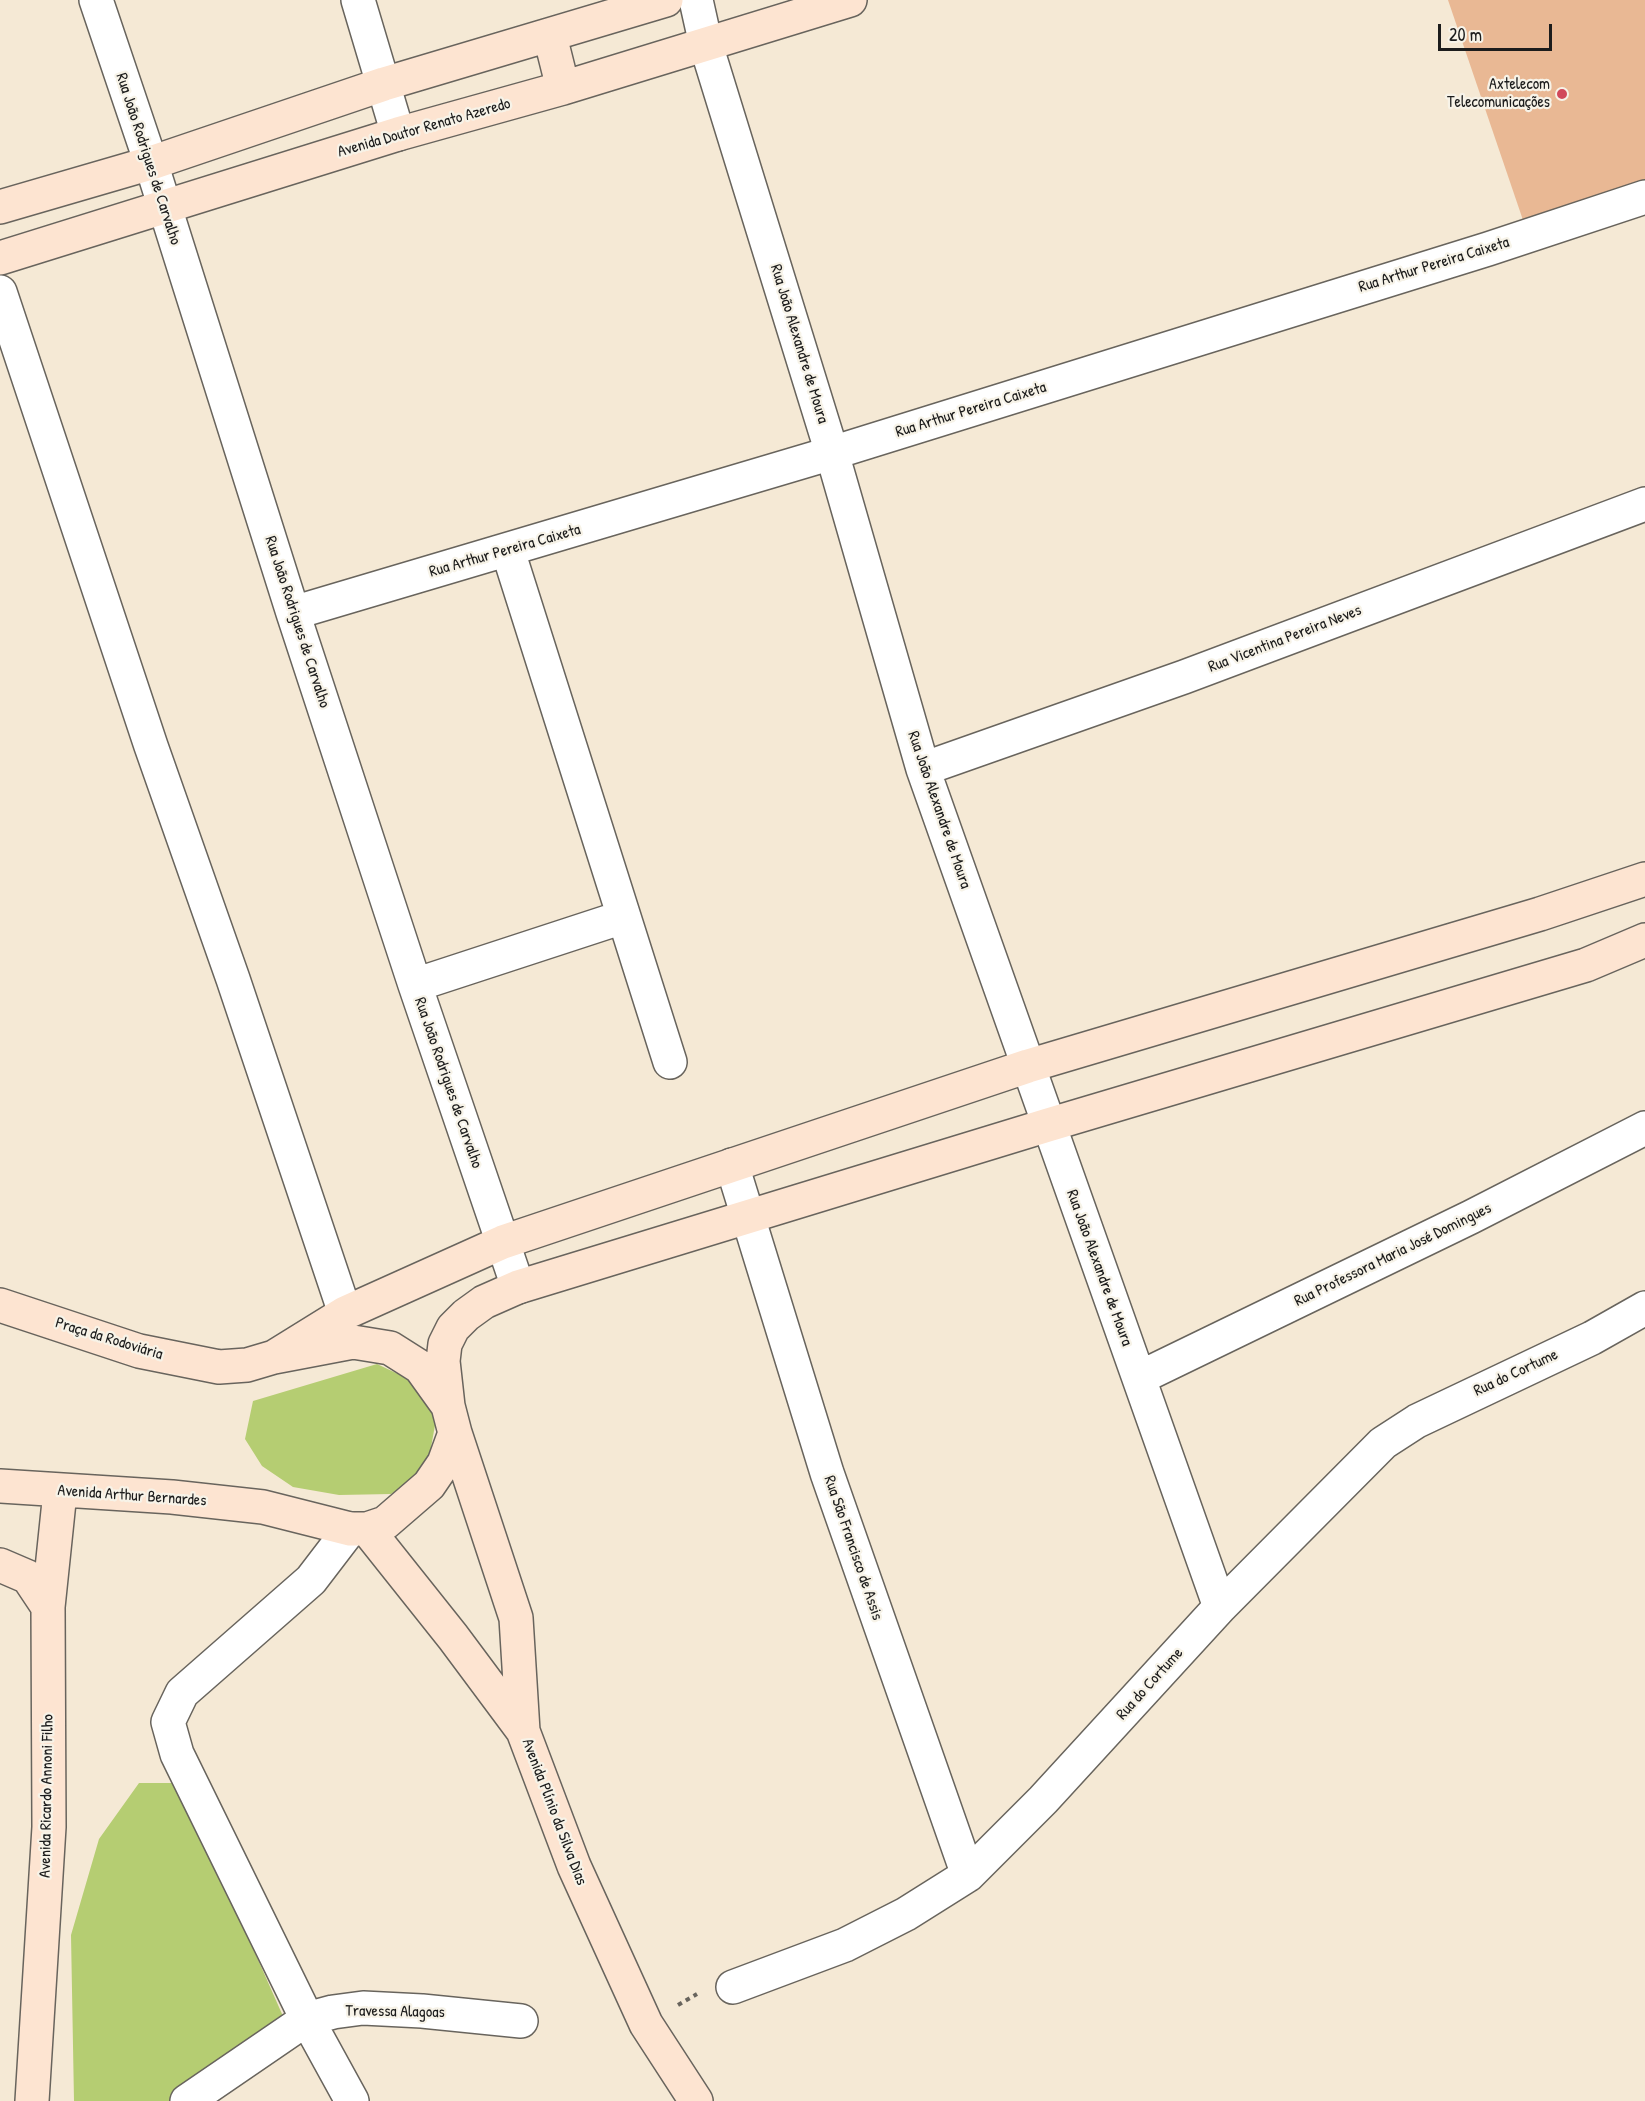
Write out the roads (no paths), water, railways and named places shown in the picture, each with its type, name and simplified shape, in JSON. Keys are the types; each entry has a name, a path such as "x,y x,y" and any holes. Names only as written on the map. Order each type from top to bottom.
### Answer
{"street":[{"name":"Rua João Rodrigues de Carvalho","path":"96,0 151,163 293,613 415,985 518,1287"},
{"path":"358,0 398,134"},
{"path":"0,207 151,163 384,84 666,0"},
{"name":"Rua João Alexandre de Moura","path":"696,0 706,45 832,453 923,769 1220,1607"},
{"name":"Avenida Doutor Renato Azeredo","path":"0,258 398,134 563,88 846,1"},
{"path":"550,36 563,88"},
{"name":"Rua Arthur Pereira Caixeta","path":"293,613 832,453 1488,249 1645,197"},
{"path":"0,292 140,713 233,979 345,1314"},
{"name":"Rua Vicentina Pereira Neves","path":"923,769 1184,677 1645,504"},
{"path":"508,550 670,1062"},
{"path":"274,1357 345,1314 503,1242 1028,1066 1540,914 1645,879"},
{"path":"415,985 623,917"},
{"path":"352,2101 307,2019 177,1754 168,1722 182,1693 311,1580 359,1529 385,1523 429,1485 444,1463 451,1419 443,1361 445,1344 453,1328 466,1315 484,1302 518,1287 1048,1125 1586,965 1645,940"},
{"name":"Rua Professora Maria José Domingues","path":"1139,1378 1471,1217 1645,1128"},
{"name":"Rua São Francisco de Assis","path":"732,1165 827,1473 968,1875"},
{"name":"Praça da Rodoviária","path":"0,1305 139,1351 219,1367 247,1365 274,1357"},
{"name":"Rua do Cortume","path":"733,1987 844,1945 906,1914 968,1875 1043,1800 1220,1607 1383,1443 1417,1421 1592,1338 1645,1308"},
{"path":"274,1357 353,1342 390,1348 420,1367 451,1419"},
{"name":"Avenida Plínio da Silva Dias","path":"451,1419 516,1618 523,1731 574,1866 646,2024 696,2101"},
{"name":"Avenida Arthur Bernardes","path":"0,1486 60,1492 172,1497 263,1507 359,1529"},
{"name":"Avenida Ricardo Annoni Filho","path":"32,2101 49,1827 48,1607 60,1492"},
{"path":"359,1529 453,1637 523,1731"},
{"path":"0,1565 28,1577 48,1607"},
{"name":"Travessa Alagoas","path":"187,2101 307,2019 333,2012 363,2008 521,2020"}],"place":[{"name":"Axtelecom Telecomunicações","path":"1562,94"}]}
